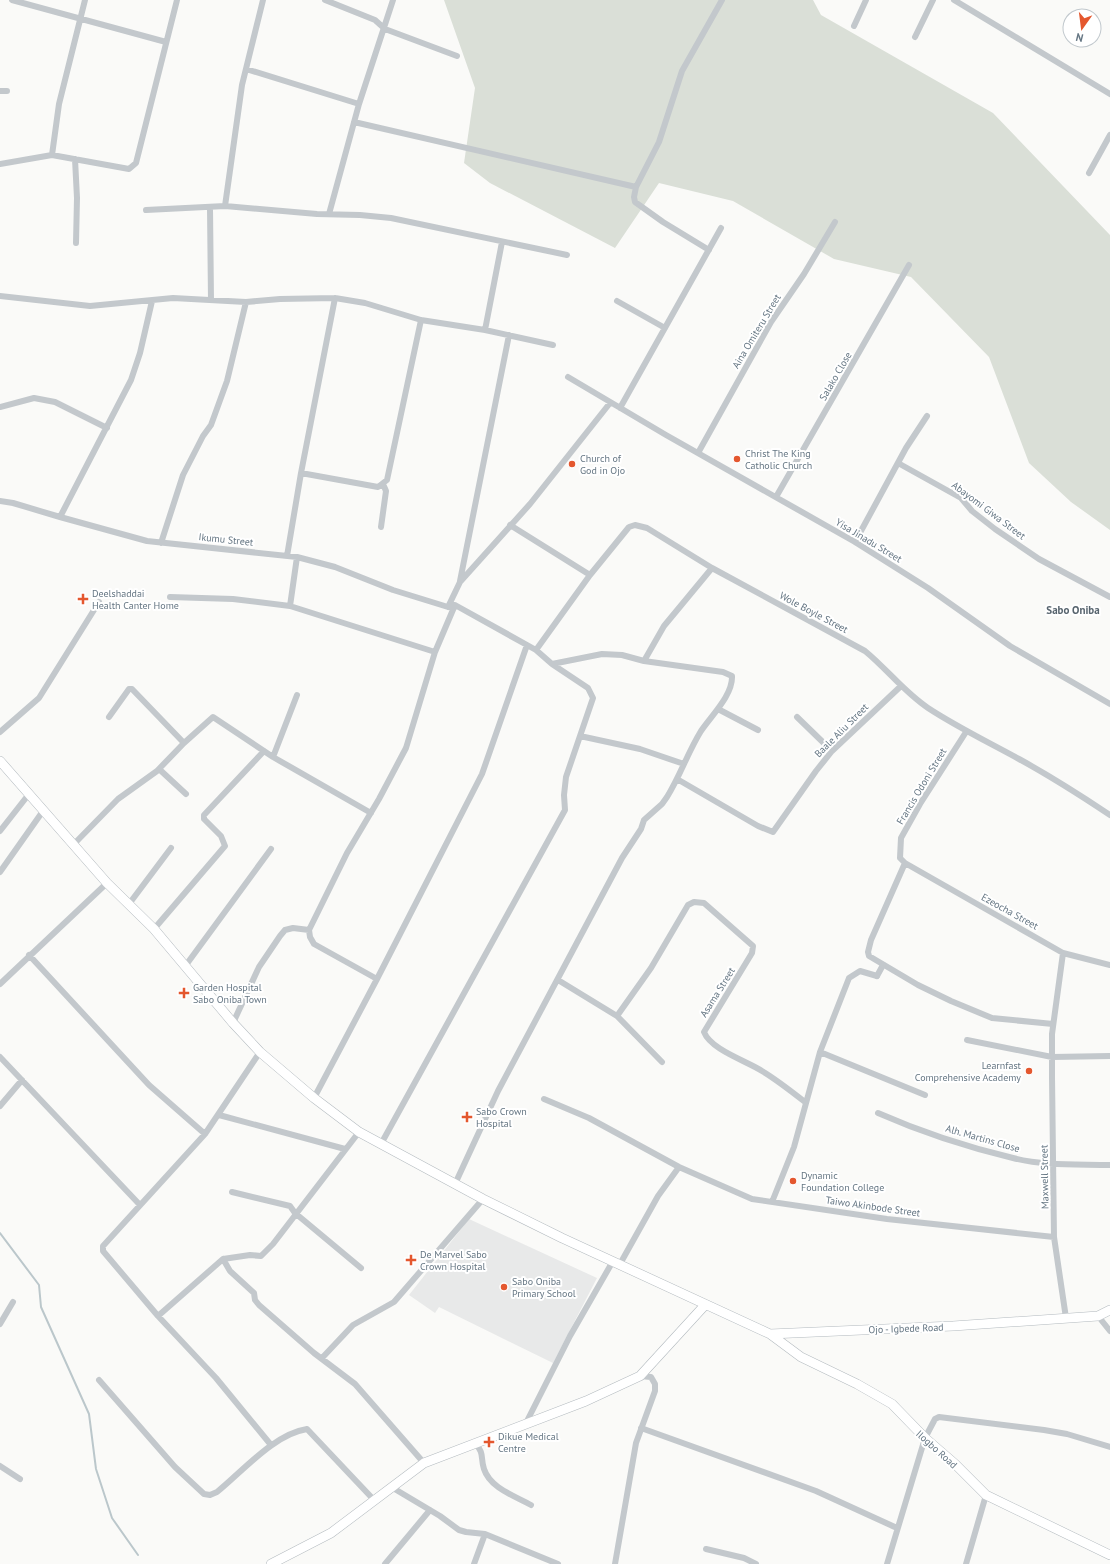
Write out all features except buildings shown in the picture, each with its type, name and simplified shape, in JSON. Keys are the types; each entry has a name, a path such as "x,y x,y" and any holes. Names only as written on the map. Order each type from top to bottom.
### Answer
{"main road":[{"name":"Ojo - Igbede Road","path":"0,761 107,883 154,928 233,1023 260,1052 314,1098 359,1132 455,1184 562,1238 617,1262 705,1305 770,1334 954,1326 1098,1316 1110,1310"},
{"path":"271,1564 331,1533 374,1500 393,1488 424,1463 586,1401 640,1376 705,1305"},
{"name":"Ilogbo Road","path":"770,1334 801,1357 857,1384 892,1404 925,1438 955,1464 986,1495 1110,1555"}],"street":[{"path":"12,0 166,42"},
{"path":"52,155 59,104 85,0"},
{"path":"0,164 52,155 129,169 136,163 177,0"},
{"path":"225,206 242,85 263,0"},
{"path":"326,0 375,20 385,28 457,56"},
{"path":"329,214 372,59 385,28 393,0"},
{"path":"709,250 663,222 635,202 634,197 636,186 659,142 682,71 722,0"},
{"path":"854,26 866,0"},
{"path":"915,37 933,0"},
{"path":"954,0 1110,94"},
{"path":"246,68 359,104"},
{"path":"354,122 636,186"},
{"path":"1089,173 1110,135"},
{"path":"75,159 77,198 76,242"},
{"path":"146,210 210,208 225,206 391,218 567,256"},
{"path":"210,208 211,300"},
{"name":"Aina Omiteru Street","path":"698,453 771,322 804,274 835,222"},
{"path":"620,408 721,228"},
{"path":"485,330 502,242"},
{"name":"Salako Close","path":"776,497 909,265"},
{"path":"0,296 90,306 173,298 246,302 280,298 334,298 365,303 421,320 485,330 554,345"},
{"path":"287,556 334,298"},
{"path":"60,518 131,380 140,353 152,301"},
{"path":"617,301 665,328"},
{"path":"161,543 183,475 203,436 211,425 226,381 246,302"},
{"path":"301,473 378,487 387,480 421,320"},
{"path":"448,607 460,582 509,335"},
{"name":"Yisa Jinadu Street","path":"568,377 610,403 855,542 928,588 1010,646 1110,704"},
{"path":"0,407 34,398 55,402 106,428"},
{"path":"460,582 530,504 610,403"},
{"path":"855,542 898,463 927,416"},
{"name":"Abayomi Giwa Street","path":"898,463 961,498 972,511 995,529 1039,559 1110,597"},
{"path":"380,527 386,491 383,484"},
{"name":"Ikumu Street","path":"0,501 27,507 60,518 147,541 298,557 335,567 393,590 448,607"},
{"name":"Wole Boyle Street","path":"536,650 590,576 629,527 635,525 647,528 712,568 865,651 880,662 901,686 927,707 966,732 1058,782 1110,815"},
{"path":"510,526 590,576"},
{"path":"290,606 298,557"},
{"path":"644,661 664,626 712,568"},
{"path":"170,597 232,599 290,606 435,652"},
{"path":"0,732 39,698 99,602"},
{"path":"381,1144 562,817 565,805 564,795 566,777 593,698 588,688 552,664 536,650 455,605 448,607"},
{"path":"377,979 314,944 310,937 309,930 347,853 371,813 406,748 435,652 455,605"},
{"path":"314,1098 482,774 527,645"},
{"path":"455,1184 498,1091 622,858 641,829 644,820 662,804 677,779 700,731 718,709 732,683 732,676 724,672 644,661 622,655 602,654 552,664"},
{"name":"Baale Aliu Street","path":"677,779 758,826 773,832 816,770 832,751 901,686"},
{"path":"109,717 130,689 132,689 184,743"},
{"path":"273,757 297,696"},
{"path":"718,709 758,730"},
{"path":"73,845 118,798 159,769 184,743 213,717 273,757 371,813"},
{"path":"797,717 832,751"},
{"name":"Francis Odoni Street","path":"905,863 900,858 901,838 920,804 966,732"},
{"path":"580,736 640,749 684,764"},
{"path":"154,928 225,846 221,836 204,819 204,815 264,751"},
{"path":"159,769 186,794"},
{"path":"0,831 29,794"},
{"path":"0,872 43,811"},
{"path":"129,904 171,848"},
{"path":"186,965 271,849"},
{"path":"905,863 871,940 868,952 869,956 884,966 951,1001 992,1018 1053,1025"},
{"name":"Ezeocha Street","path":"905,863 1063,953 1110,965"},
{"path":"0,984 107,883"},
{"name":"Asama Street","path":"617,1016 651,968 688,905 694,902 704,903 753,946 752,953 704,1032 706,1036 727,1053 762,1071 805,1102"},
{"path":"233,1023 259,967 280,936 285,930 292,928 309,930"},
{"name":"Maxwell Street","path":"1063,953 1052,1034 1052,1057 1054,1237 1066,1318"},
{"path":"29,955 149,1085 205,1134"},
{"path":"772,1202 794,1147 805,1102 820,1052 849,978 860,971 877,976 884,966"},
{"path":"558,980 617,1016 662,1062"},
{"path":"967,1040 1052,1057 1110,1056"},
{"path":"260,1052 205,1134 105,1243 103,1251 158,1316 216,1378 271,1445"},
{"path":"820,1052 925,1095"},
{"path":"0,1057 140,1205"},
{"path":"0,1106 22,1080"},
{"name":"Taiwo Akinbode Street","path":"544,1098 588,1118 678,1167 752,1199 887,1219 1054,1237"},
{"name":"Alh. Martins Close","path":"878,1113 918,1130 1014,1159 1054,1164 1110,1165"},
{"path":"219,1115 345,1149"},
{"path":"158,1316 223,1259 250,1255 261,1256 273,1244 295,1213 359,1132"},
{"path":"526,1423 570,1336 658,1196 678,1167"},
{"path":"232,1192 290,1206 295,1213 360,1268"},
{"path":"322,1358 353,1325 394,1302 483,1198"},
{"path":"223,1259 230,1271 254,1293 255,1300 259,1305 355,1384 424,1463"},
{"path":"0,1324 13,1302"},
{"path":"1098,1316 1110,1331"},
{"path":"615,1564 621,1538 629,1477 636,1443 655,1391 655,1384 651,1376 640,1376"},
{"path":"99,1380 175,1467 204,1494 210,1495 217,1492 271,1445 300,1430 307,1429 374,1500"},
{"path":"887,1564 925,1438 935,1419 939,1417 950,1417 1067,1434 1110,1447"},
{"path":"642,1428 816,1491 897,1528"},
{"path":"476,1443 482,1450 482,1461 488,1479 495,1486 531,1505"},
{"path":"0,1466 20,1479"},
{"path":"393,1488 430,1510 458,1530 485,1534 555,1563"},
{"path":"966,1564 986,1495"},
{"path":"385,1564 430,1510"},
{"path":"474,1564 485,1534"},
{"path":"706,1549 744,1558 756,1564"}],"shaded area":[{"path":"444,0 813,0 821,15 993,113 1110,235 1110,530 1071,502 1029,463 989,357 911,277 834,259 733,201 659,183 615,248 490,183 464,163 475,88"},
{"name":"Sabo Oniba Primary School","path":"469,1219 597,1278 553,1363 439,1307 435,1313 409,1295"}],"waterway":[{"path":"0,1233 39,1285 41,1307 89,1414 96,1469 112,1518 138,1555"}],"place":[{"name":"Christ The King Catholic Church","path":"737,459"},
{"name":"Church of God in Ojo","path":"572,464"},
{"name":"Deelshaddai Health Canter Home","path":"83,599"},
{"name":"Garden Hospital Sabo Oniba Town","path":"184,993"},
{"name":"Learnfast Comprehensive Academy","path":"1029,1071"},
{"name":"Sabo Crown Hospital","path":"467,1117"},
{"name":"Dynamic Foundation College","path":"793,1181"},
{"name":"De Marvel Sabo Crown Hospital","path":"411,1260"},
{"name":"Sabo Oniba Primary School","path":"504,1287"},
{"name":"Dikue Medical Centre","path":"489,1442"}],"district":[{"name":"Sabo Oniba","path":"1073,610"}]}
